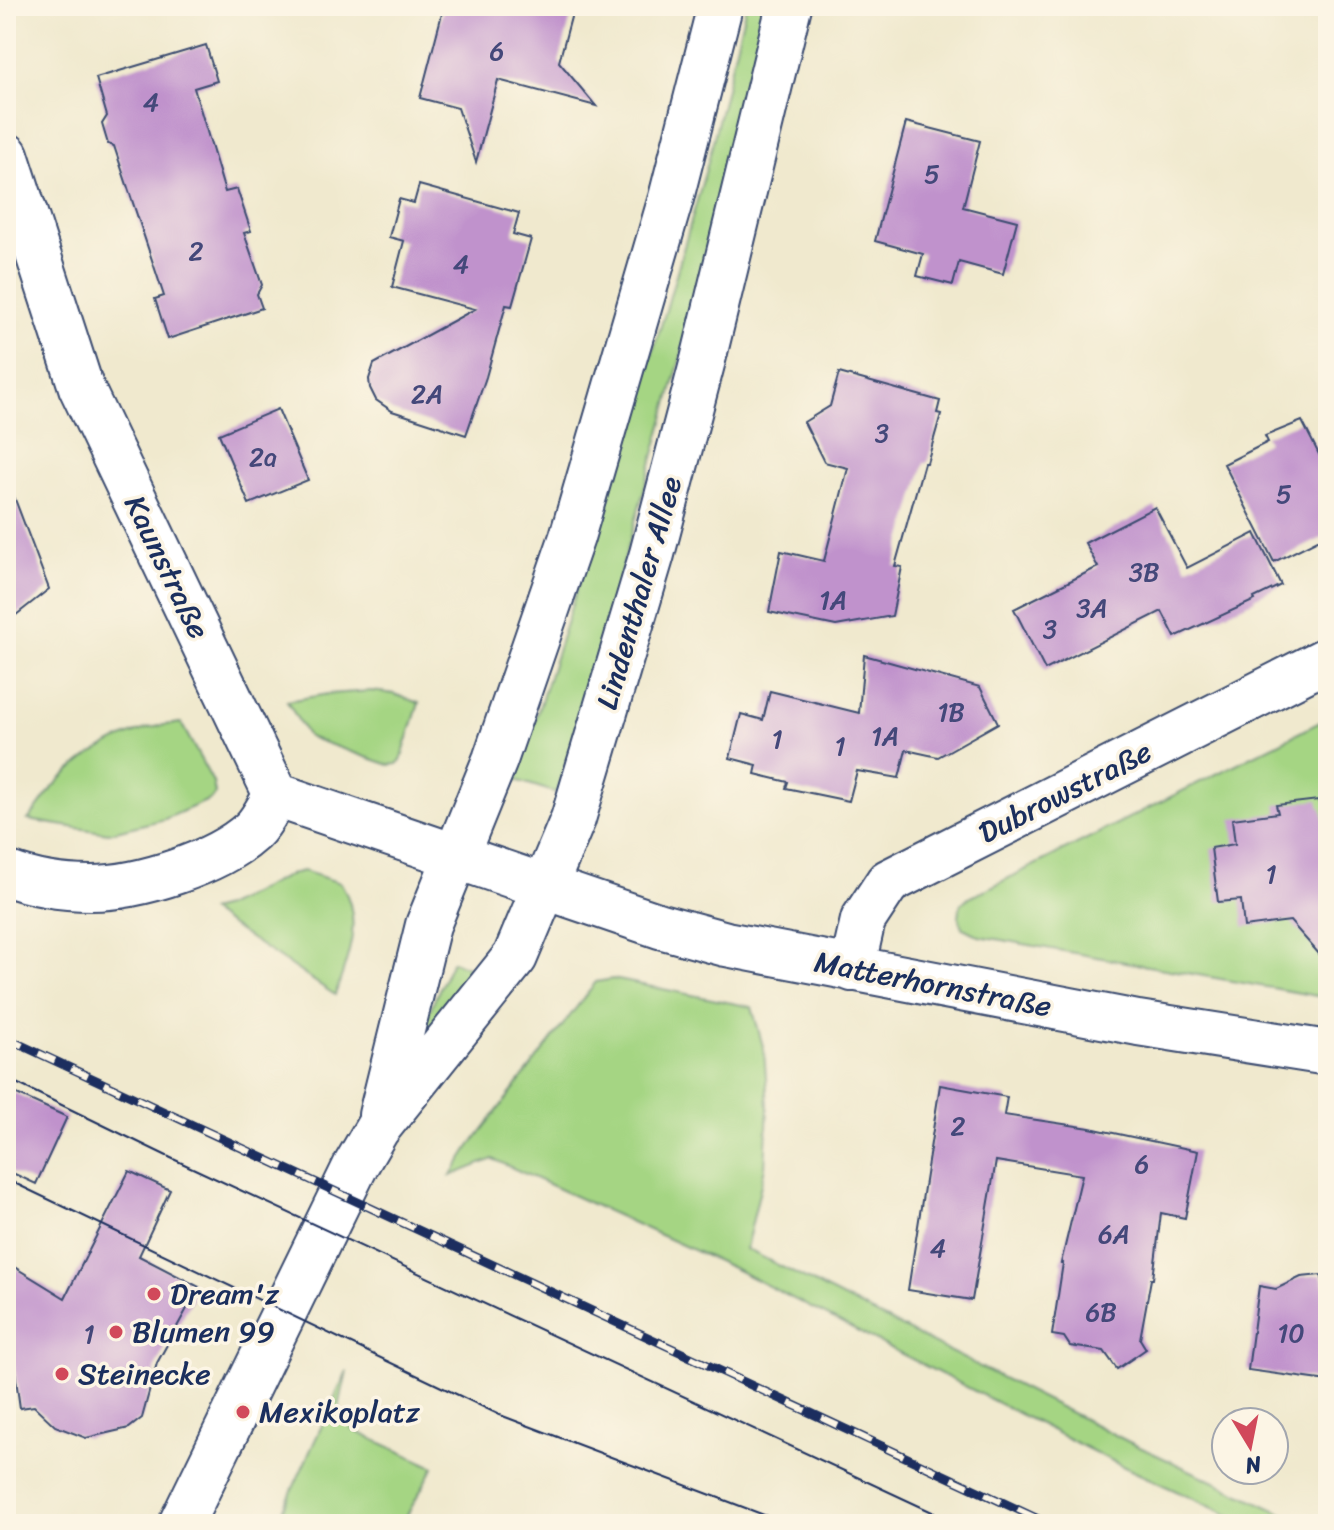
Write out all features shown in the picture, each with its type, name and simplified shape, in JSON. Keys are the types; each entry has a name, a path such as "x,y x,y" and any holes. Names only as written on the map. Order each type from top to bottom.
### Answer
{"main road":[{"name":"Lindenthaler Allee","path":"377,1129 428,925 495,760 572,537 671,198 720,6"},
{"name":"Lindenthaler Allee","path":"181,1524 356,1165 377,1129 515,957 573,819 652,554 703,360 789,6"},
{"name":"Kaunstraße","path":"6,155 81,387 276,795"},
{"name":"Dubrowstraße","path":"852,969 863,920 888,882 1328,659"},
{"path":"6,873 27,881 92,888 157,878 223,852 254,829 276,795 456,857"},
{"name":"Matterhornstraße","path":"456,857 660,926 726,944 1138,1023 1328,1053"}],"green space":[{"path":"746,6 769,6 692,318 557,793 516,780 666,310 708,162"},
{"path":"372,691 394,694 419,703 401,760 397,764 389,765 308,737 287,701 328,694"},
{"path":"1328,718 1328,998 979,936 963,928 958,916 961,904 967,899"},
{"path":"181,723 213,782 215,794 211,799 165,819 108,833 28,820 59,781 100,749 131,734"},
{"path":"303,871 341,883 352,911 352,939 335,995 209,911 225,907"},
{"path":"452,961 473,969 457,1002 428,1044 419,1034"},
{"path":"613,979 752,1007 764,1050 768,1106 765,1167 746,1249 1210,1480 1210,1486 1223,1486 1305,1524 1248,1524 1122,1466 737,1270 493,1159 451,1176 471,1145 596,982"},
{"path":"347,1371 339,1407 353,1430 434,1467 402,1524 314,1524 283,1510"}],"building":[{"path":"444,6 574,6 559,62 596,106 498,80 476,162 458,108 420,98"},
{"path":"206,45 217,81 194,88 225,192 237,189 251,231 244,233 262,285 257,294 262,308 168,339 155,299 164,296 114,146 108,144 102,124 107,116 96,78"},
{"path":"906,122 980,141 963,207 1017,221 1003,274 959,262 953,285 917,276 923,254 875,241"},
{"path":"419,185 519,213 513,234 531,239 512,306 506,305 466,435 392,411 376,400 370,388 369,379 374,364 475,309 392,287 404,241 389,237 399,199 414,203"},
{"path":"839,373 940,401 937,413 941,414 895,566 902,567 892,616 836,626 769,612 781,551 824,561 848,468 824,462 804,422 830,406"},
{"path":"278,409 308,480 249,504 219,434"},
{"path":"1302,421 1328,472 1328,535 1274,562 1224,464 1268,442 1265,436"},
{"path":"10,486 49,589 6,623 6,487"},
{"path":"1155,507 1187,568 1255,533 1281,585 1175,637 1162,611 1045,670 1014,609 1098,567 1085,543"},
{"path":"864,655 980,687 998,723 938,757 906,750 899,778 857,771 849,801 786,788 788,782 755,774 757,765 730,758 741,714 763,720 770,691 859,713"},
{"path":"1318,800 1322,807 1328,848 1328,964 1290,921 1244,927 1241,900 1218,902 1211,848 1235,844 1232,819 1278,813 1276,805"},
{"path":"940,1085 1007,1097 1004,1115 1090,1128 1198,1151 1185,1218 1161,1213 1153,1279 1140,1339 1146,1349 1117,1369 1104,1351 1070,1346 1064,1337 1052,1335 1061,1263 1082,1175 996,1161 972,1300 908,1290"},
{"path":"6,1089 67,1117 36,1184 6,1170"},
{"path":"129,1171 170,1190 139,1256 199,1287 157,1363 142,1418 129,1428 86,1438 55,1426 34,1406 20,1408 12,1350 6,1344 6,1262 65,1298"},
{"path":"1321,1275 1328,1294 1328,1381 1248,1370 1259,1286 1276,1289 1301,1277"}],"tram line":[{"path":"6,1078 171,1158 958,1524"},
{"path":"6,1179 500,1415 788,1524"}],"railway":[{"path":"6,1038 1049,1524"}],"place":[{"name":"Dream'z","path":"154,1294"},
{"name":"Blumen 99","path":"116,1332"},
{"name":"Steinecke","path":"62,1374"},
{"name":"Mexikoplatz","path":"243,1412"}]}
